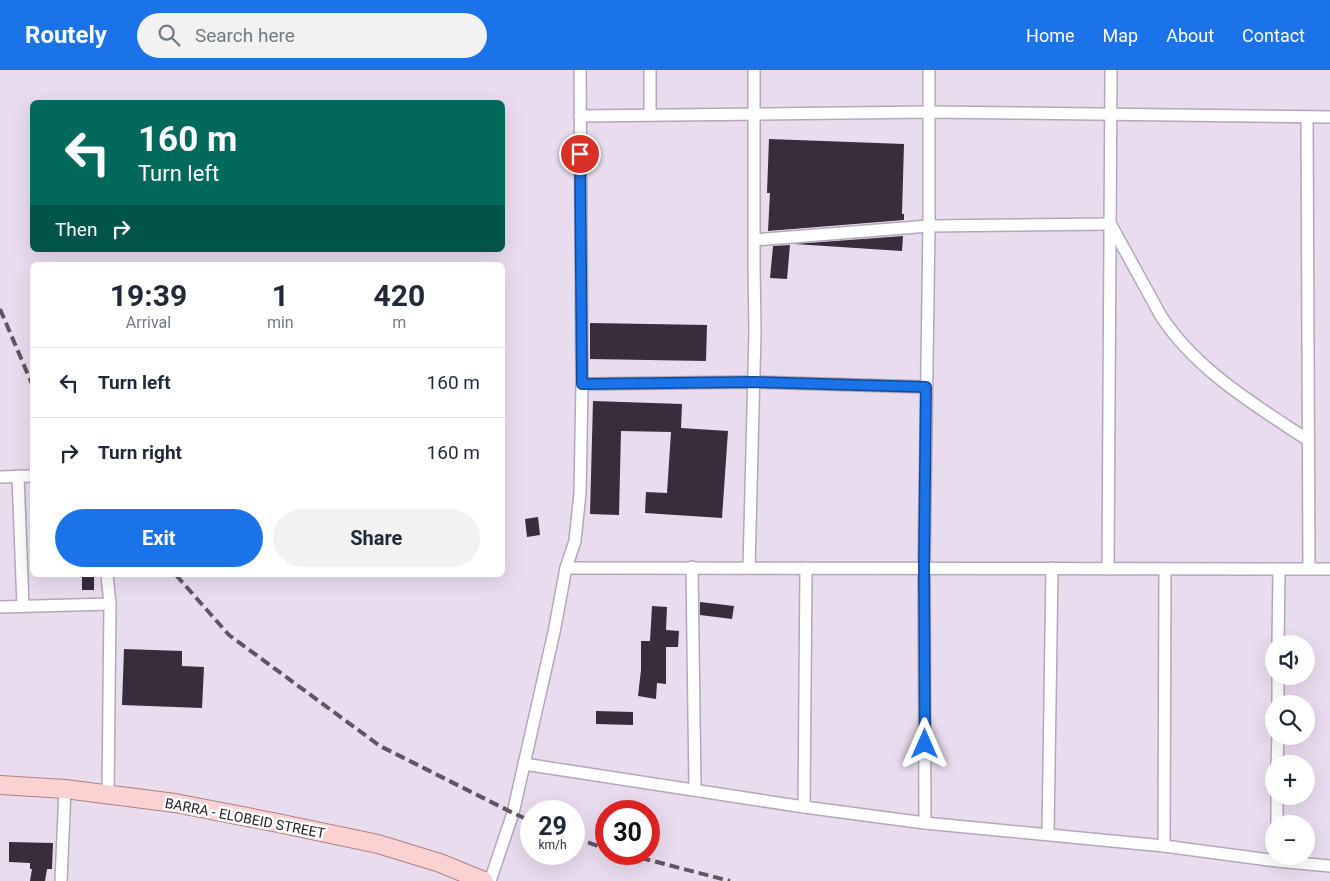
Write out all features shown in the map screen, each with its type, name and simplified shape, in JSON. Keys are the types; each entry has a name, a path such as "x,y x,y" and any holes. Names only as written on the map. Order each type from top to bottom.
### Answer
{"main road":[{"name":"BARRA - ELOBEID STREET","path":"0,786 65,788 175,803 378,844 440,863 484,881"}],"street":[{"path":"490,881 513,813 554,632 566,568 575,541 580,493 582,384 580,70"},
{"path":"650,70 650,115"},
{"path":"749,568 754,382 754,70"},
{"path":"925,823 924,568 929,226 929,70"},
{"path":"1108,569 1111,70"},
{"path":"580,116 929,112 1330,117"},
{"path":"1307,117 1309,569"},
{"path":"754,240 929,226 1110,224"},
{"path":"1110,224 1160,316 1178,339 1201,363 1232,388 1308,440"},
{"path":"582,384 754,382 926,387"},
{"path":"18,476 23,606"},
{"path":"0,477 30,476"},
{"path":"692,567 695,789"},
{"path":"566,568 1330,570"},
{"path":"804,807 806,568"},
{"path":"1048,834 1052,568"},
{"path":"1164,846 1165,569"},
{"path":"1278,635 1279,569"},
{"path":"107,577 110,604 108,794"},
{"path":"0,606 110,604"},
{"path":"524,764 804,807 925,823 1048,834 1265,858"},
{"path":"61,881 65,788"},
{"path":"1315,864 1330,866"}],"building":[{"path":"769,139 904,144 902,214 904,214 904,220 768,231 770,193 767,193"},
{"path":"903,236 902,251 794,244"},
{"path":"790,245 787,279 770,278 773,246"},
{"path":"590,323 707,325 706,361 590,359"},
{"path":"593,401 682,404 681,428 728,431 722,518 645,513 646,492 667,493 671,432 621,431 619,515 590,514"},
{"path":"538,517 540,535 527,537 525,519"},
{"path":"82,577 94,577 94,590 82,590"},
{"path":"700,602 734,606 732,619 700,615"},
{"path":"652,606 667,607 666,630 679,631 678,647 666,647 666,684 657,683 656,699 638,696 641,670 641,641 650,641"},
{"path":"124,649 182,651 182,666 204,667 202,708 122,705"},
{"path":"596,711 633,712 633,725 596,724"},
{"path":"9,842 53,843 52,869 47,869 45,881 30,881 32,869 30,869 30,863 9,862"}],"railway":[{"path":"0,309 30,379"},
{"path":"178,577 229,635 380,746 520,816"},
{"path":"585,841 595,845"},
{"path":"660,863 730,881"}],"route":[{"path":"580,154 582,384 754,382 926,387 925,744"}]}
